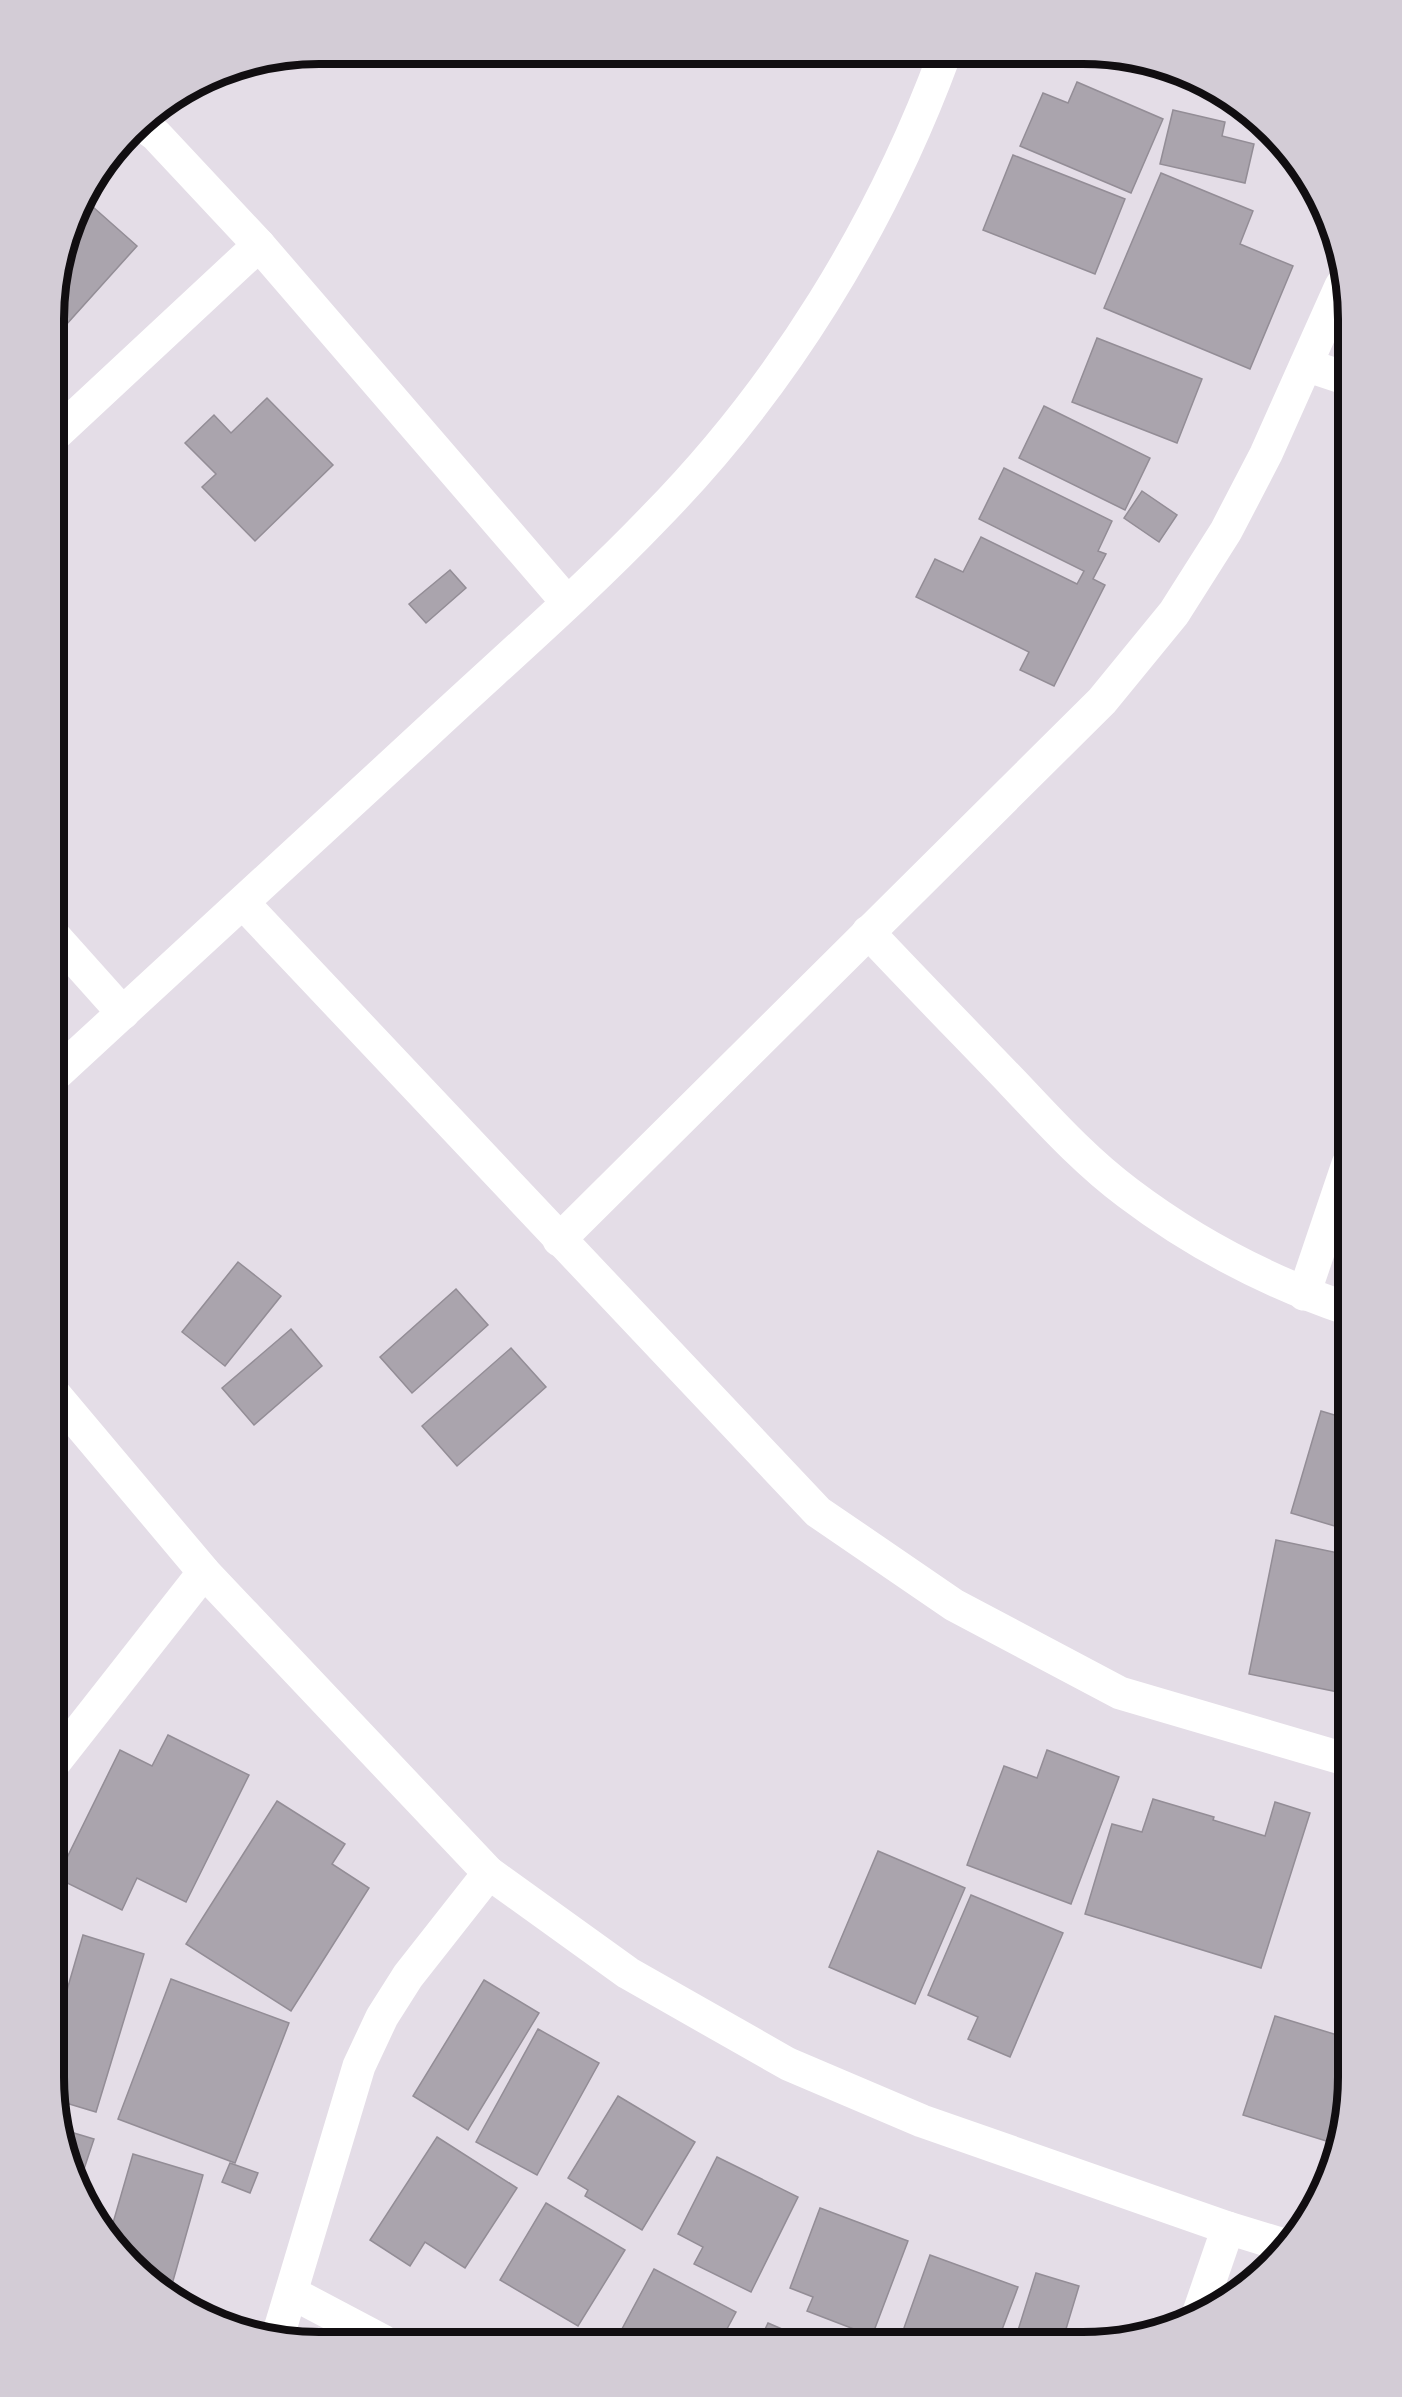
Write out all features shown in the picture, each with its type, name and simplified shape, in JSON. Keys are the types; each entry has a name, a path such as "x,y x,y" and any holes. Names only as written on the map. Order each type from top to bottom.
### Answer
{"street":[{"path":"64,1067 567,602 656,517 729,434 808,327 869,224 925,107 941,64"},
{"path":"149,130 259,245 567,602"},
{"path":"64,427 259,245"},
{"path":"558,1239 1101,700 1174,613 1226,531 1266,454 1336,296"},
{"path":"1305,365 1338,376"},
{"path":"243,903 818,1512 954,1605 1120,1693 1338,1757"},
{"path":"868,932 1075,1148 1127,1192 1184,1231 1240,1263 1304,1294 1338,1306"},
{"path":"64,947 123,1012"},
{"path":"1304,1294 1338,1194"},
{"path":"64,1406 204,1572 489,1873 628,1973 788,2064 922,2121 1277,2243"},
{"path":"64,1749 204,1572"},
{"path":"280,2329 358,2066 382,2017 408,1976 489,1873"},
{"path":"1202,2302 1228,2228"},
{"path":"292,2293 366,2332"}],"building":[{"path":"1077,82 1163,119 1131,193 1020,146 1043,93 1068,103"},
{"path":"1173,110 1225,122 1222,136 1254,144 1245,183 1160,164"},
{"path":"1013,155 1125,199 1095,274 983,230"},
{"path":"1161,173 1253,211 1240,244 1293,266 1250,369 1104,308"},
{"path":"91,205 137,246 64,327 69,269 78,237"},
{"path":"1097,338 1202,379 1177,443 1072,402"},
{"path":"267,398 333,465 255,541 202,487 216,474 185,443 214,415 231,433"},
{"path":"1044,406 1150,458 1125,510 1019,458"},
{"path":"1004,468 1112,521 1098,551 1106,554 1093,579 1105,585 1054,686 1020,670 1029,652 916,597 935,559 963,572 981,537 1077,584 1084,571 979,519"},
{"path":"1142,491 1177,515 1159,542 1124,518"},
{"path":"450,570 466,588 426,623 409,604"},
{"path":"238,1262 281,1296 225,1366 182,1332"},
{"path":"456,1289 488,1325 412,1393 380,1357"},
{"path":"291,1329 322,1366 254,1425 222,1388"},
{"path":"511,1348 546,1387 457,1466 422,1426"},
{"path":"1321,1411 1338,1416 1338,1527 1291,1513"},
{"path":"1276,1540 1338,1553 1338,1692 1249,1674"},
{"path":"168,1735 249,1775 186,1902 137,1878 122,1910 64,1881 64,1864 120,1750 152,1766"},
{"path":"1047,1750 1119,1777 1071,1904 967,1865 1004,1766 1037,1778"},
{"path":"1153,1799 1214,1817 1213,1820 1265,1836 1275,1802 1310,1813 1261,1968 1085,1914 1112,1824 1142,1832"},
{"path":"277,1801 345,1844 332,1864 369,1888 291,2011 186,1944"},
{"path":"878,1851 965,1888 915,2004 829,1967"},
{"path":"971,1895 1063,1933 1010,2057 968,2039 978,2017 928,1995"},
{"path":"83,1935 144,1954 96,2112 66,2103 64,1989 67,1990"},
{"path":"171,1979 289,2023 235,2163 118,2119"},
{"path":"484,1980 539,2013 468,2130 413,2096"},
{"path":"1275,2016 1338,2035 1337,2095 1330,2142 1243,2115"},
{"path":"538,2029 599,2063 537,2175 476,2142"},
{"path":"618,2096 695,2142 642,2230 585,2196 588,2190 568,2178"},
{"path":"70,2132 94,2139 83,2172"},
{"path":"437,2137 517,2188 465,2268 425,2242 410,2266 370,2240"},
{"path":"133,2154 203,2175 172,2285 139,2258 109,2222 113,2223"},
{"path":"717,2157 798,2197 751,2292 694,2264 703,2247 678,2234"},
{"path":"230,2163 258,2173 250,2193 222,2182"},
{"path":"546,2203 625,2250 578,2326 500,2280"},
{"path":"820,2208 908,2241 874,2332 862,2332 807,2311 813,2297 790,2288"},
{"path":"930,2255 1018,2287 1001,2332 903,2332"},
{"path":"654,2269 736,2312 725,2332 620,2332"},
{"path":"1036,2273 1079,2286 1066,2329 1075,2332 1017,2332"},
{"path":"768,2323 789,2332 764,2332"}]}
